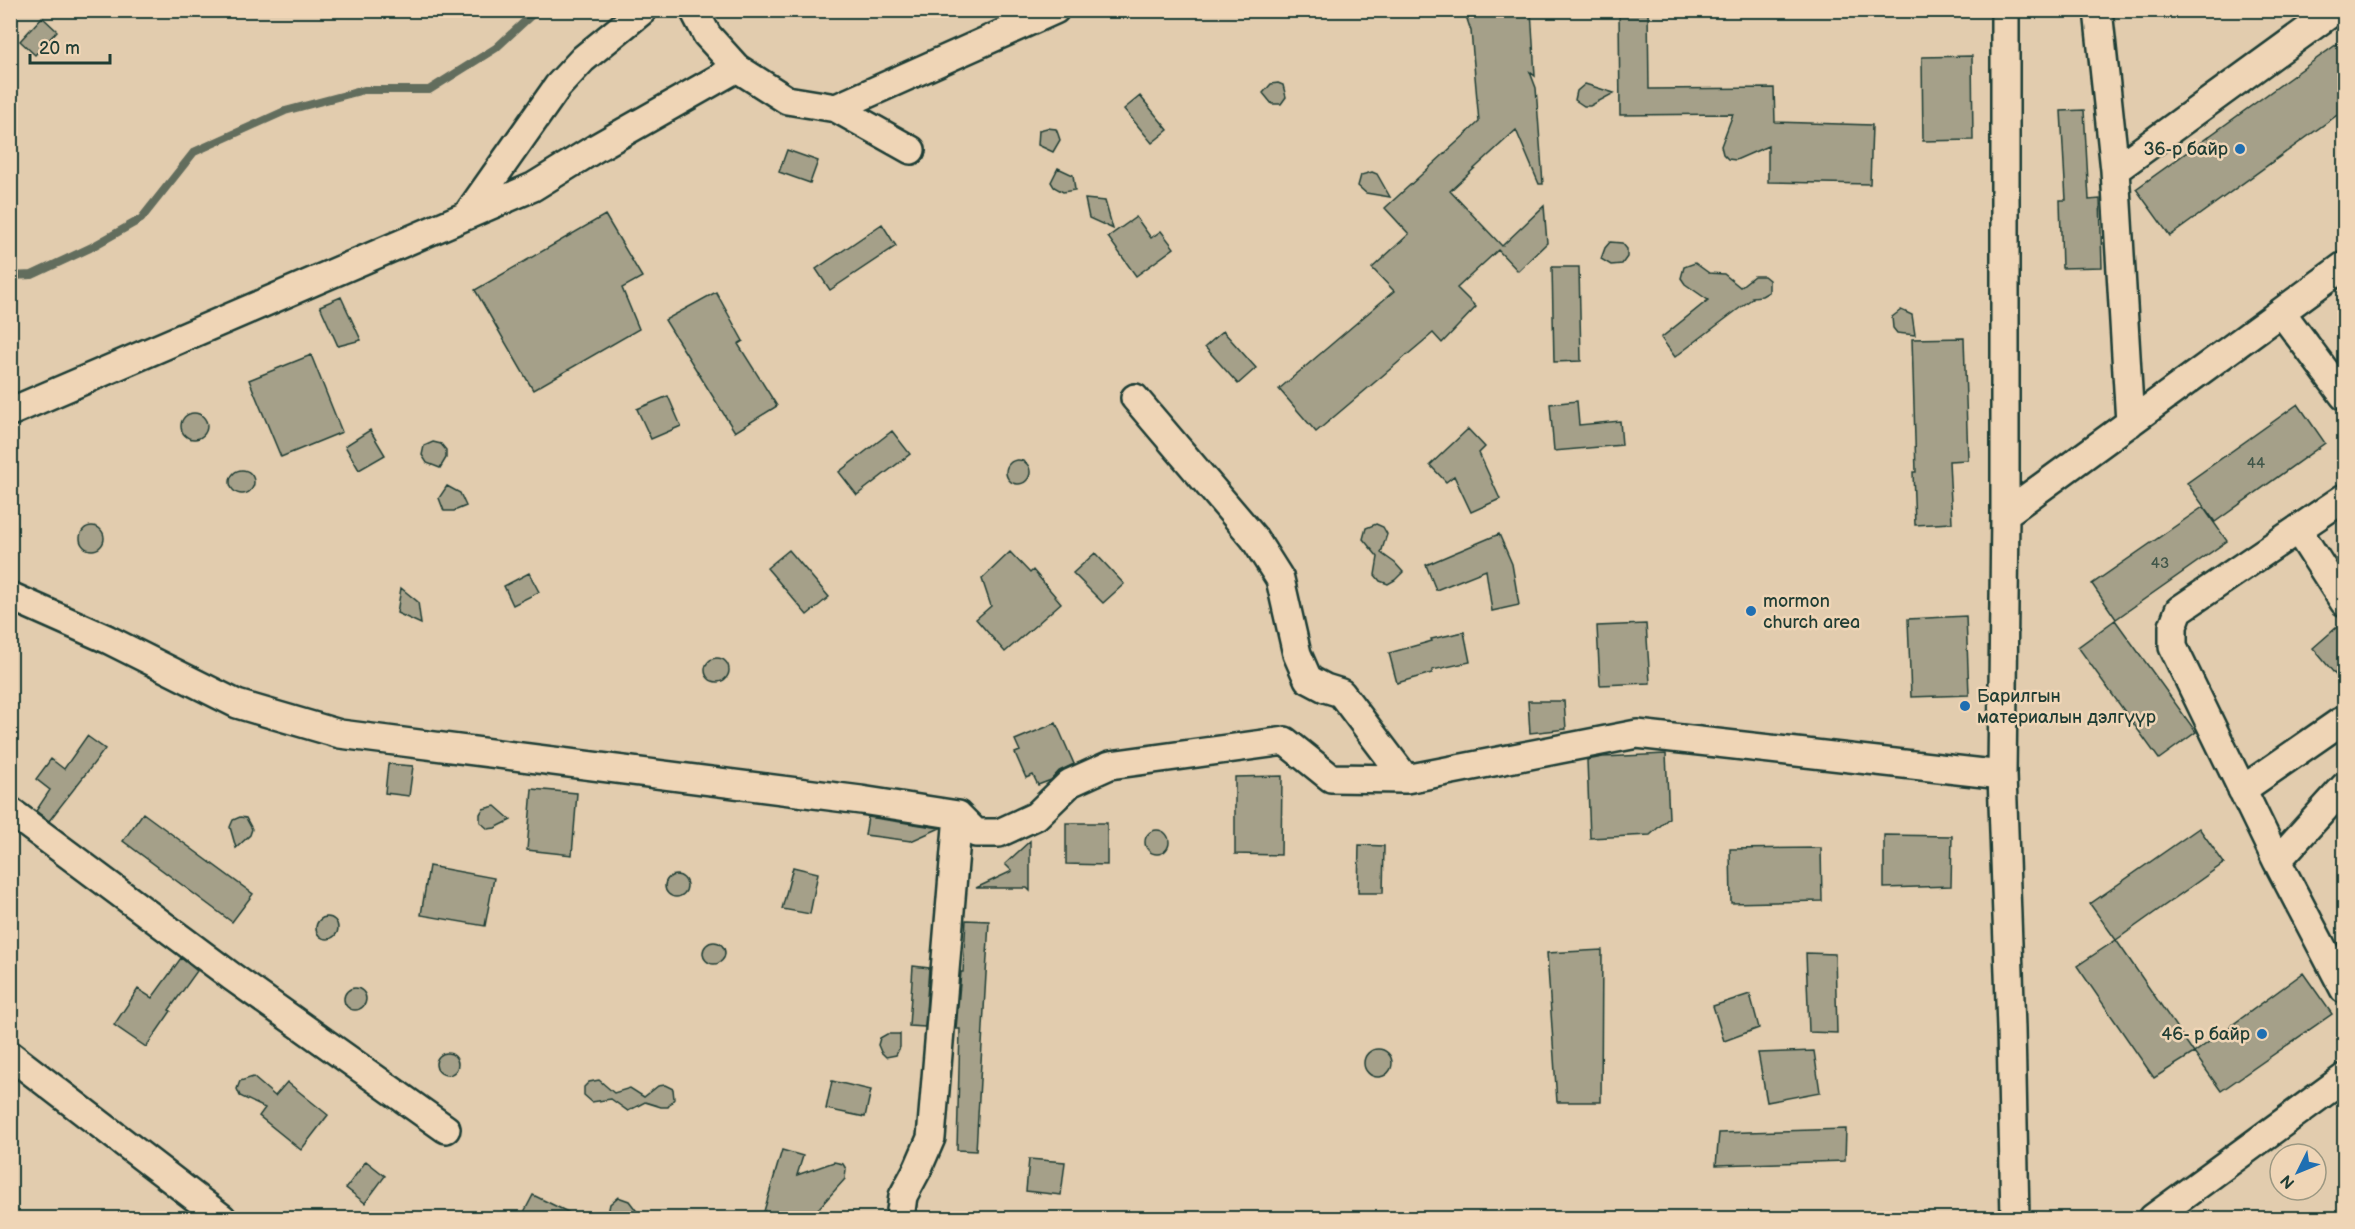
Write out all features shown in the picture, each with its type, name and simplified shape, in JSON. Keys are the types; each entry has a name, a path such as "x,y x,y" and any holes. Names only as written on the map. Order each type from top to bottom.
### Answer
{"street":[{"path":"466,216 558,86 583,60 643,10"},
{"path":"694,10 707,35 737,68 787,100 836,108 911,150"},
{"path":"836,108 1055,10"},
{"path":"2005,10 2005,514 2002,776 2015,1218"},
{"path":"2098,10 2115,170 2130,423"},
{"path":"2115,170 2335,10"},
{"path":"10,412 533,187 596,148 737,68"},
{"path":"2005,514 2344,266"},
{"path":"2282,313 2344,396"},
{"path":"1135,398 1254,538 1280,579 1297,654 1308,680 1341,693 1406,779"},
{"path":"2344,498 2179,610 2173,626 2173,647 2277,861 2344,989"},
{"path":"2298,530 2344,602"},
{"path":"10,596 107,639 237,704 340,734 861,800 958,815 976,833 999,833 1035,816 1070,783 1110,765 1285,741 1331,778 1406,779 1637,734 2002,776"},
{"path":"2242,790 2340,723"},
{"path":"2277,861 2344,787"},
{"path":"10,811 231,976 446,1129"},
{"path":"900,1218 903,1196 931,1138 958,815"},
{"path":"10,1054 222,1218"},
{"path":"2152,1218 2344,1078"}],"building":[{"path":"1464,10 1531,10 1535,76 1530,72 1536,88 1543,184 1539,184 1516,130 1450,191 1502,246 1544,206 1547,243 1518,271 1498,250 1457,288 1476,307 1442,343 1433,333 1316,432 1279,389 1394,291 1372,268 1409,234 1385,208 1479,122 1471,31"},
{"path":"1619,10 1648,10 1649,89 1774,88 1775,122 1872,125 1870,184 1768,182 1768,146 1736,160 1728,159 1723,154 1721,146 1733,114 1620,115"},
{"path":"42,17 57,31 35,55 20,41"},
{"name":"36-р байр","path":"2344,39 2344,110 2170,236 2136,189"},
{"path":"1972,56 1973,140 1923,141 1922,57"},
{"path":"1271,84 1283,85 1286,97 1281,104 1272,104 1263,93"},
{"path":"1585,84 1614,93 1590,106 1584,106 1575,100 1577,91"},
{"path":"1140,96 1168,130 1152,143 1124,109"},
{"path":"2084,110 2089,200 2100,199 2102,267 2062,268 2060,200 2066,200 2061,111"},
{"path":"1056,129 1060,140 1053,152 1038,145 1039,130"},
{"path":"787,150 818,161 810,183 779,172"},
{"path":"1058,168 1073,175 1075,190 1063,192 1054,187 1051,182"},
{"path":"1372,172 1377,174 1390,197 1366,193 1358,186 1361,175"},
{"path":"1085,199 1105,201 1113,229 1089,218"},
{"path":"605,215 642,277 622,288 639,329 533,390 475,290"},
{"path":"1136,217 1151,238 1161,231 1174,248 1136,276 1108,237"},
{"path":"882,224 896,246 830,290 816,269"},
{"path":"1610,242 1622,243 1627,249 1627,257 1622,264 1611,265 1601,259"},
{"path":"1695,263 1709,273 1724,274 1740,287 1754,276 1764,276 1769,280 1769,292 1762,296 1752,297 1675,357 1661,338 1708,300 1685,284 1681,278 1684,267"},
{"path":"1552,267 1579,267 1581,361 1554,362"},
{"path":"716,292 743,341 738,344 777,406 735,432 665,320"},
{"path":"341,297 361,340 338,346 320,306"},
{"path":"1901,310 1912,315 1915,335 1897,333 1893,328 1892,317"},
{"path":"1223,331 1256,368 1238,384 1205,347"},
{"path":"1964,338 1968,460 1949,461 1952,523 1915,525 1913,472 1916,472 1912,339"},
{"path":"311,355 342,432 281,457 249,380"},
{"path":"668,396 681,426 651,439 637,409"},
{"path":"1577,401 1579,425 1620,421 1622,445 1554,451 1550,404"},
{"path":"2298,404 2325,443 2215,522 2187,483"},
{"path":"194,413 203,417 207,426 203,435 194,439 185,435 181,426 185,417"},
{"path":"1468,429 1485,447 1479,453 1500,499 1471,512 1454,476 1446,482 1430,465"},
{"path":"370,430 385,455 359,470 345,446"},
{"path":"892,431 910,454 857,495 839,472"},
{"path":"433,442 441,444 446,450 446,458 440,468 427,463 422,455 424,446"},
{"path":"1018,460 1023,461 1029,467 1029,477 1023,483 1018,484 1013,483 1007,477 1006,472 1007,467 1013,461"},
{"path":"242,470 251,473 254,482 251,491 242,494 233,491 230,482 233,473"},
{"path":"447,486 460,493 466,506 454,511 444,511 439,498"},
{"path":"2203,507 2227,541 2116,619 2092,584"},
{"path":"1376,524 1383,527 1387,534 1381,553 1403,572 1388,584 1380,581 1375,575 1378,557 1363,539 1366,528"},
{"path":"92,526 100,530 104,538 100,546 92,550 84,546 80,538 84,530"},
{"path":"1499,534 1512,564 1519,605 1492,611 1486,570 1436,590 1426,565"},
{"path":"789,550 829,597 807,615 767,568"},
{"path":"1010,552 1030,573 1033,570 1061,603 1005,652 976,619 991,606 982,579"},
{"path":"1095,553 1124,584 1103,603 1073,573"},
{"path":"529,573 539,592 513,605 504,586"},
{"path":"401,588 418,602 421,624 397,613"},
{"path":"1966,616 1969,695 1911,697 1908,619"},
{"path":"2115,620 2196,732 2159,759 2078,647"},
{"path":"2344,621 2344,685 2313,648"},
{"path":"1646,624 1650,683 1600,685 1597,626"},
{"path":"1464,632 1470,662 1432,670 1432,673 1397,683 1389,653 1432,641 1431,639"},
{"path":"717,658 726,661 729,670 726,679 717,682 708,679 705,670 708,661"},
{"path":"1528,701 1564,701 1566,729 1530,733"},
{"path":"1056,723 1074,764 1059,771 1051,780 1038,785 1033,775 1026,778 1015,753 1020,751 1015,740"},
{"path":"87,736 105,749 49,821 36,811 50,790 36,779 51,759 64,769"},
{"path":"1666,754 1669,818 1650,835 1590,838 1587,760"},
{"path":"388,764 413,766 409,796 385,793"},
{"path":"1282,776 1281,855 1235,854 1235,777"},
{"path":"532,789 577,793 572,855 527,850"},
{"path":"495,806 511,820 488,829 480,822 480,814 483,809"},
{"path":"143,813 253,894 232,922 123,841"},
{"path":"240,817 246,818 252,829 250,835 236,848 230,827 233,820"},
{"path":"868,817 940,828 911,841 865,835"},
{"path":"1066,823 1107,823 1107,865 1066,864"},
{"path":"2199,828 2224,863 2116,940 2090,904"},
{"path":"1157,830 1166,833 1169,842 1166,851 1157,854 1148,851 1145,842 1148,833"},
{"path":"1884,835 1952,836 1951,886 1884,888"},
{"path":"1030,841 1030,891 1027,888 976,888 1012,871 1005,864"},
{"path":"1359,845 1384,846 1383,893 1358,893"},
{"path":"1821,848 1822,901 1731,903 1730,849"},
{"path":"429,866 494,878 485,926 421,915"},
{"path":"793,867 818,873 810,914 782,909"},
{"path":"676,875 684,878 687,886 684,894 676,897 668,894 665,886 668,878"},
{"path":"327,917 335,920 338,928 335,936 327,939 319,936 316,928 319,920"},
{"path":"966,920 989,921 976,1151 957,1150 960,1029 956,1029"},
{"name":"46- р байр","path":"2116,940 2194,1053 2154,1078 2077,966"},
{"path":"714,942 722,945 725,953 722,961 714,964 706,961 703,953 706,945"},
{"path":"1602,950 1601,1102 1557,1102 1547,953"},
{"path":"1806,953 1835,954 1837,1033 1809,1032"},
{"path":"181,958 197,971 146,1047 114,1025 138,989 152,998"},
{"path":"913,966 929,968 925,1027 909,1026"},
{"name":"46- р байр","path":"2303,973 2332,1014 2221,1091 2194,1053"},
{"path":"355,988 363,991 366,999 363,1007 355,1010 347,1007 344,999 347,991"},
{"path":"1750,994 1759,1028 1724,1041 1713,1006"},
{"path":"887,1034 900,1034 900,1047 896,1055 886,1057 878,1045 880,1038"},
{"path":"1378,1049 1388,1053 1392,1063 1388,1073 1378,1077 1368,1073 1364,1063 1368,1053"},
{"path":"1814,1051 1820,1092 1767,1102 1758,1053"},
{"path":"447,1053 455,1056 458,1064 455,1072 447,1075 439,1072 436,1064 439,1056"},
{"path":"253,1077 275,1096 287,1082 328,1115 301,1150 259,1116 265,1108 240,1096 237,1089 240,1081"},
{"path":"599,1080 614,1093 630,1088 644,1097 658,1086 665,1085 673,1089 674,1099 668,1107 645,1102 628,1111 611,1099 592,1102 584,1095 584,1087 589,1082"},
{"path":"832,1081 871,1090 865,1117 826,1109"},
{"path":"1846,1129 1845,1161 1716,1165 1719,1133"},
{"path":"782,1150 803,1156 797,1175 834,1162 843,1164 846,1169 845,1179 810,1218 762,1218"},
{"path":"1029,1159 1065,1162 1061,1195 1026,1191"},
{"path":"366,1161 385,1176 365,1203 346,1188"},
{"path":"533,1195 580,1218 521,1218"},
{"path":"618,1197 629,1201 642,1218 607,1218 610,1204"}],"waterway":[{"path":"10,276 32,275 90,248 141,219 194,152 285,111 364,90 429,90 496,48 537,10"}],"place":[{"name":"36-р байр","path":"2240,149"},
{"name":"mormon church area","path":"1751,611"},
{"name":"Барилгын материалын дэлгүүр","path":"1965,706"},
{"name":"46- р байр","path":"2262,1034"}]}
